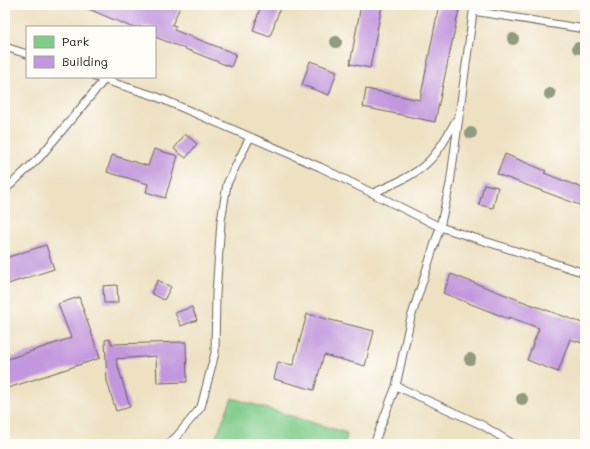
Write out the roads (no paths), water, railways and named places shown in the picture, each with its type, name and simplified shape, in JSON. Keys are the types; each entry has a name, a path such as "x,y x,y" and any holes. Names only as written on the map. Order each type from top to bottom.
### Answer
{"lane":[{"path":"374,444 396,386 410,321 440,227 450,184 474,8 585,29"},
{"path":"5,47 26,54"},
{"path":"98,78 155,96 320,167 440,227 585,273"},
{"path":"5,190 40,158 104,80"},
{"path":"373,194 401,180 427,164 442,145 460,113"},
{"path":"168,444 177,436 201,407 215,353 216,294 221,221 227,184 250,137"},
{"path":"396,386 482,425 513,444"}]}
